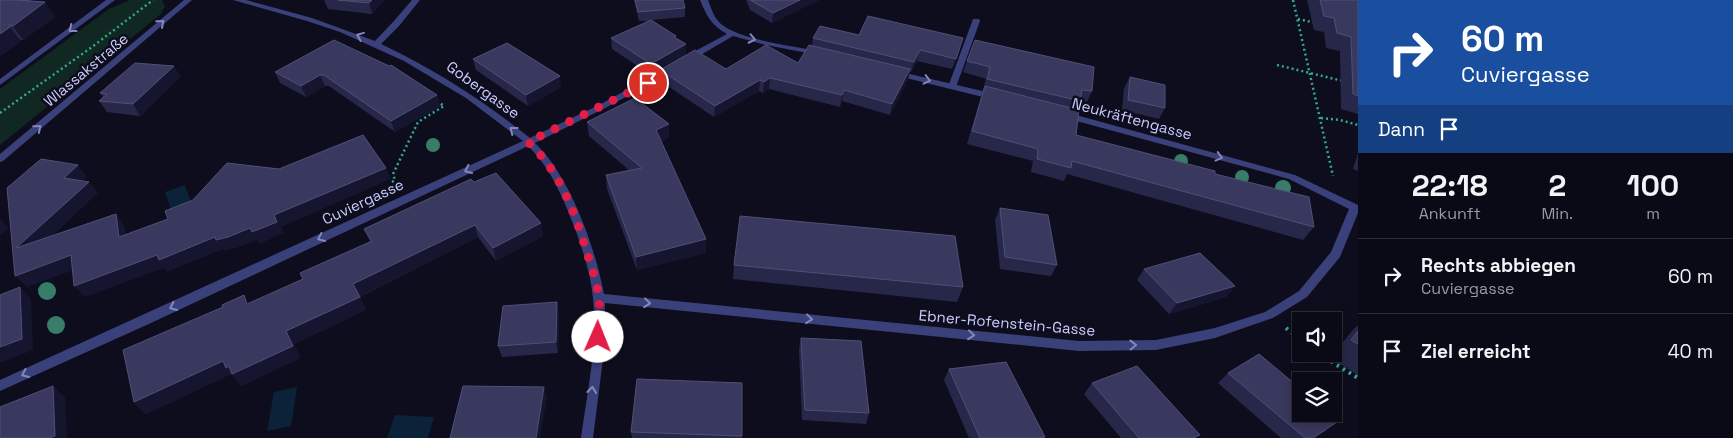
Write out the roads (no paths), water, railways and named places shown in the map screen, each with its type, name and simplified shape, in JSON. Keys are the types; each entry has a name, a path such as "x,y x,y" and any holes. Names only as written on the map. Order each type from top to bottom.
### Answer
{"street":[{"path":"0,6 28,0"},
{"path":"0,83 111,0"},
{"name":"Wlassakstraße","path":"0,159 188,0"},
{"name":"Gobergasse","path":"237,0 314,19 376,43 423,66 474,99 540,153 555,173 578,224 599,298 598,337 587,438"},
{"path":"376,43 396,24 416,0"},
{"path":"704,0 710,16 718,26 732,34 824,55"},
{"path":"952,87 976,21"},
{"name":"Cuviergasse","path":"0,386 528,142 631,92 732,34"},
{"path":"888,71 1006,100"},
{"name":"Neukräftengasse","path":"1060,114 1292,177 1312,185 1356,209"},
{"name":"Ebner-Rofenstein-Gasse","path":"599,298 1079,346 1156,345 1224,330 1269,315 1303,294 1336,254 1356,209"}],"water":[{"path":"185,185 192,205 172,212 165,192"},
{"path":"297,387 291,426 267,431 274,392"},
{"path":"395,415 434,417 428,438 387,438"}]}
